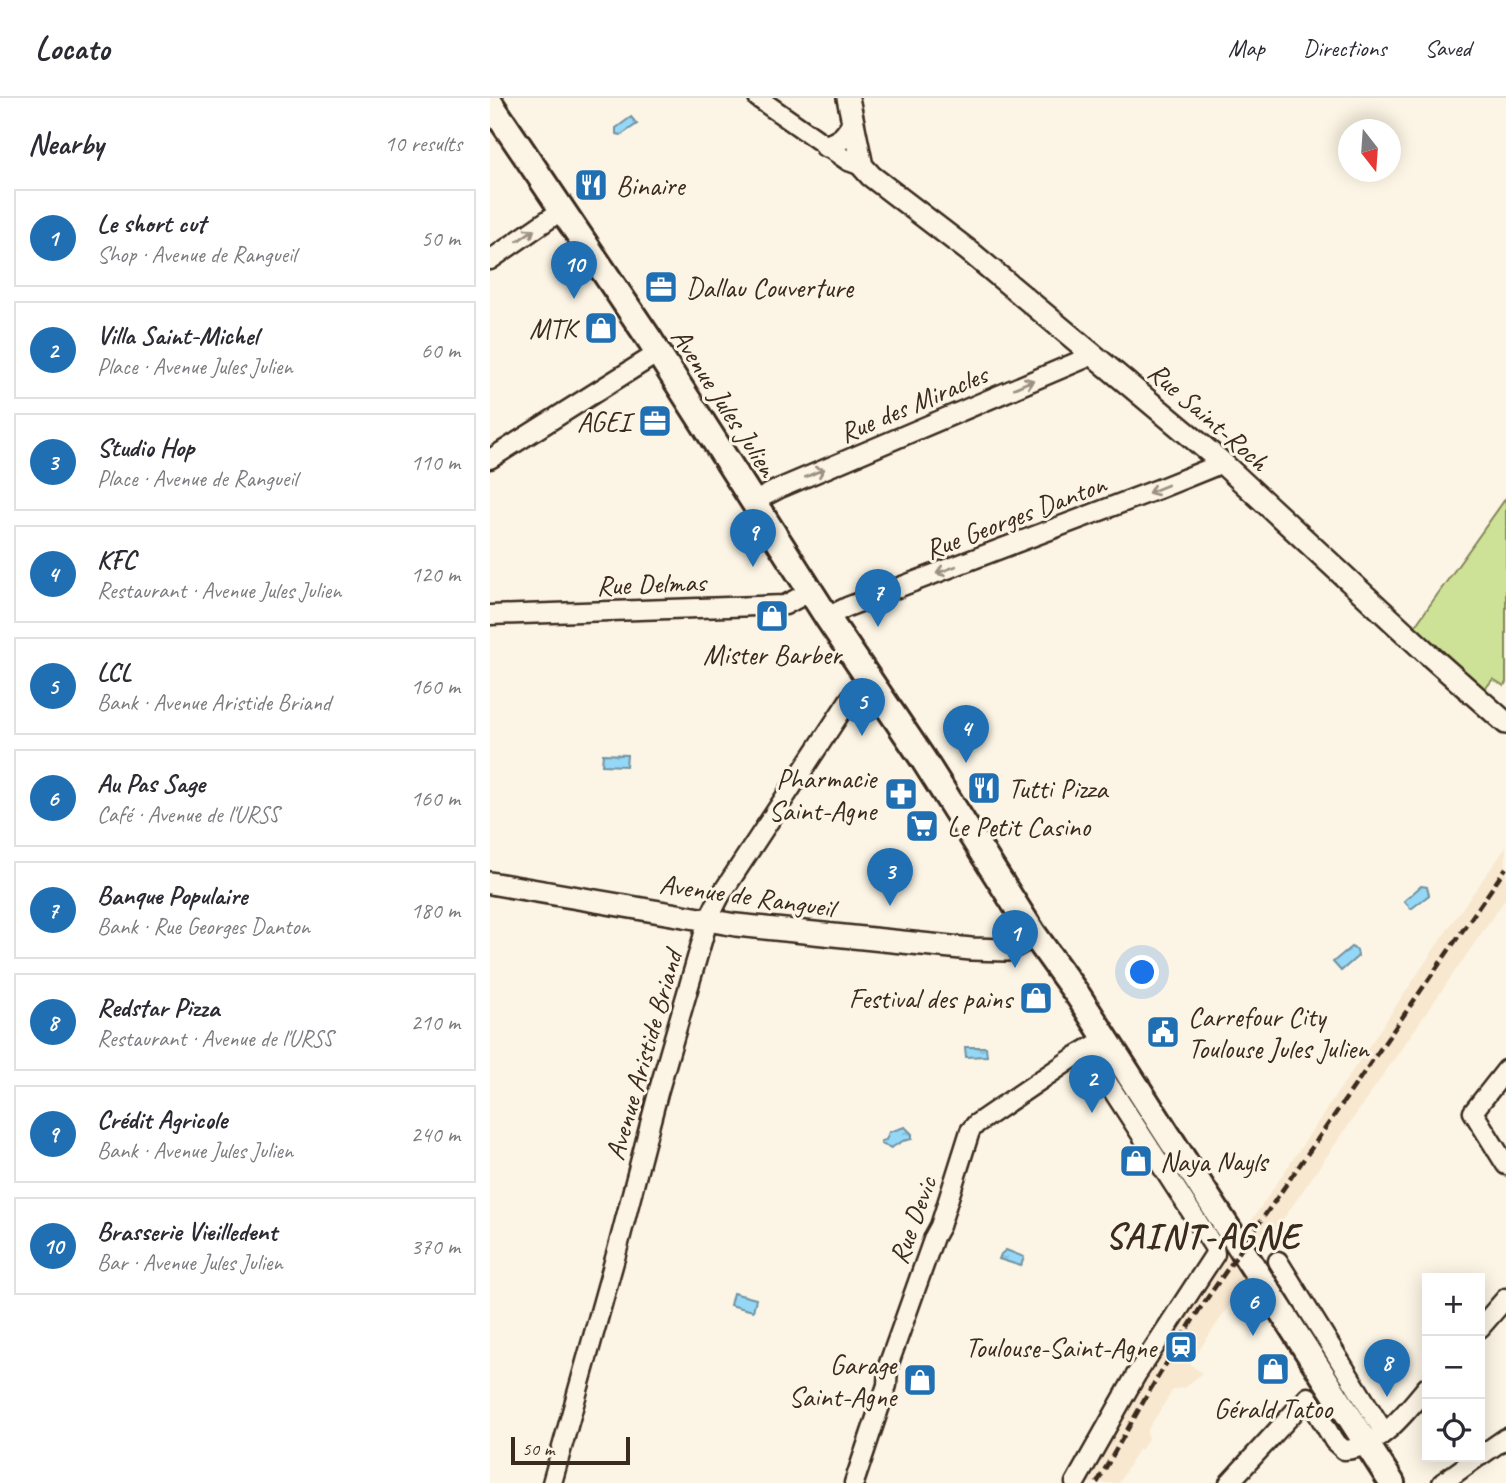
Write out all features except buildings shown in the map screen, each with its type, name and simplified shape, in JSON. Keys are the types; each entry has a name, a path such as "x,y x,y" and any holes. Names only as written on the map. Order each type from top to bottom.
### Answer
{"main road":[{"name":"Avenue Jules Julien","path":"490,103 658,353 1035,935 1072,986 1097,1044 1376,1438 1392,1483"}],"street":[{"path":"758,98 848,161 862,166"},
{"path":"848,98 862,166"},
{"path":"826,146 841,140 848,134 853,123"},
{"name":"Rue Saint-Roch","path":"862,166 871,176 969,251 1092,352 1219,460 1506,723"},
{"path":"490,260 562,210"},
{"name":"Rue des Miracles","path":"753,502 1084,359 1092,352"},
{"path":"490,459 658,353"},
{"name":"Rue Georges Danton","path":"827,617 847,607 1161,488 1213,467 1219,460"},
{"name":"Rue Delmas","path":"490,615 785,605 811,591"},
{"name":"Avenue Aristide Briand","path":"552,1483 708,920 720,895 852,695 870,682"},
{"name":"Avenue de Rangueil","path":"490,883 708,920 993,951 1016,947 1035,935"},
{"name":"Avenue Jules Julien","path":"1075,1483 1136,1376 1215,1254 1214,1247 1102,1074 1097,1044"},
{"name":"Rue Devic","path":"854,1483 887,1385 888,1366 933,1237 940,1226 970,1131 976,1124 1097,1044"},
{"path":"1506,1070 1473,1112 1506,1165"},
{"path":"1278,1261 1376,1438"},
{"path":"1485,1322 1506,1298"},
{"path":"1229,1483 1308,1397 1334,1441 1344,1450 1358,1450 1376,1438 1422,1392"},
{"path":"1485,1452 1506,1438"},
{"path":"1442,1483 1471,1462"}],"shaded area":[{"path":"1506,847 1506,898 1230,1296 1230,1304 1190,1364 1202,1373 1186,1387 1173,1390 1147,1431 1148,1439 1141,1450 1138,1449 1119,1483 1084,1483 1112,1430 1205,1278 1211,1281 1451,924"}],"green space":[{"path":"1506,498 1506,682 1504,686 1493,679 1485,689 1415,626"}],"water":[{"path":"631,117 637,124 621,135 616,134 616,128"},
{"path":"603,754 627,755 626,766 602,765"},
{"path":"1421,886 1427,887 1429,895 1411,909 1404,901"},
{"path":"1351,947 1357,950 1358,956 1341,971 1333,962"},
{"path":"965,1047 986,1047 987,1056 966,1057"},
{"path":"905,1127 912,1134 912,1139 891,1148 881,1144 889,1132"},
{"path":"1006,1250 1024,1257 1021,1266 999,1259"},
{"path":"733,1293 756,1299 753,1311 730,1305"}],"railway":[{"path":"1097,1483 1199,1310 1506,868"}],"place":[{"name":"Binaire","path":"591,185"},
{"name":"Dallau Couverture","path":"661,287"},
{"name":"Brasserie Vieilledent","path":"574,299"},
{"name":"MTK","path":"601,328"},
{"name":"AGEI","path":"655,421"},
{"name":"Crédit Agricole","path":"753,567"},
{"name":"Mister Barber","path":"772,616"},
{"name":"Banque Populaire","path":"878,627"},
{"name":"LCL","path":"862,736"},
{"name":"KFC","path":"966,763"},
{"name":"Tutti Pizza","path":"984,788"},
{"name":"Pharmacie Saint-Agne","path":"901,794"},
{"name":"Le Petit Casino","path":"922,826"},
{"name":"Studio Hop","path":"890,906"},
{"name":"Le short cut","path":"1015,968"},
{"name":"Festival des pains","path":"1036,998"},
{"name":"Carrefour City Toulouse Jules Julien","path":"1163,1032"},
{"name":"Villa Saint-Michel","path":"1092,1113"},
{"name":"Naya Nayls","path":"1136,1161"},
{"name":"Au Pas Sage","path":"1253,1336"},
{"name":"Toulouse-Saint-Agne","path":"1181,1347"},
{"name":"Gérald Tatoo","path":"1273,1369"},
{"name":"Garage Saint-Agne","path":"920,1380"},
{"name":"Redstar Pizza","path":"1387,1397"}],"district":[{"name":"SAINT-AGNE","path":"1203,1236"}]}
